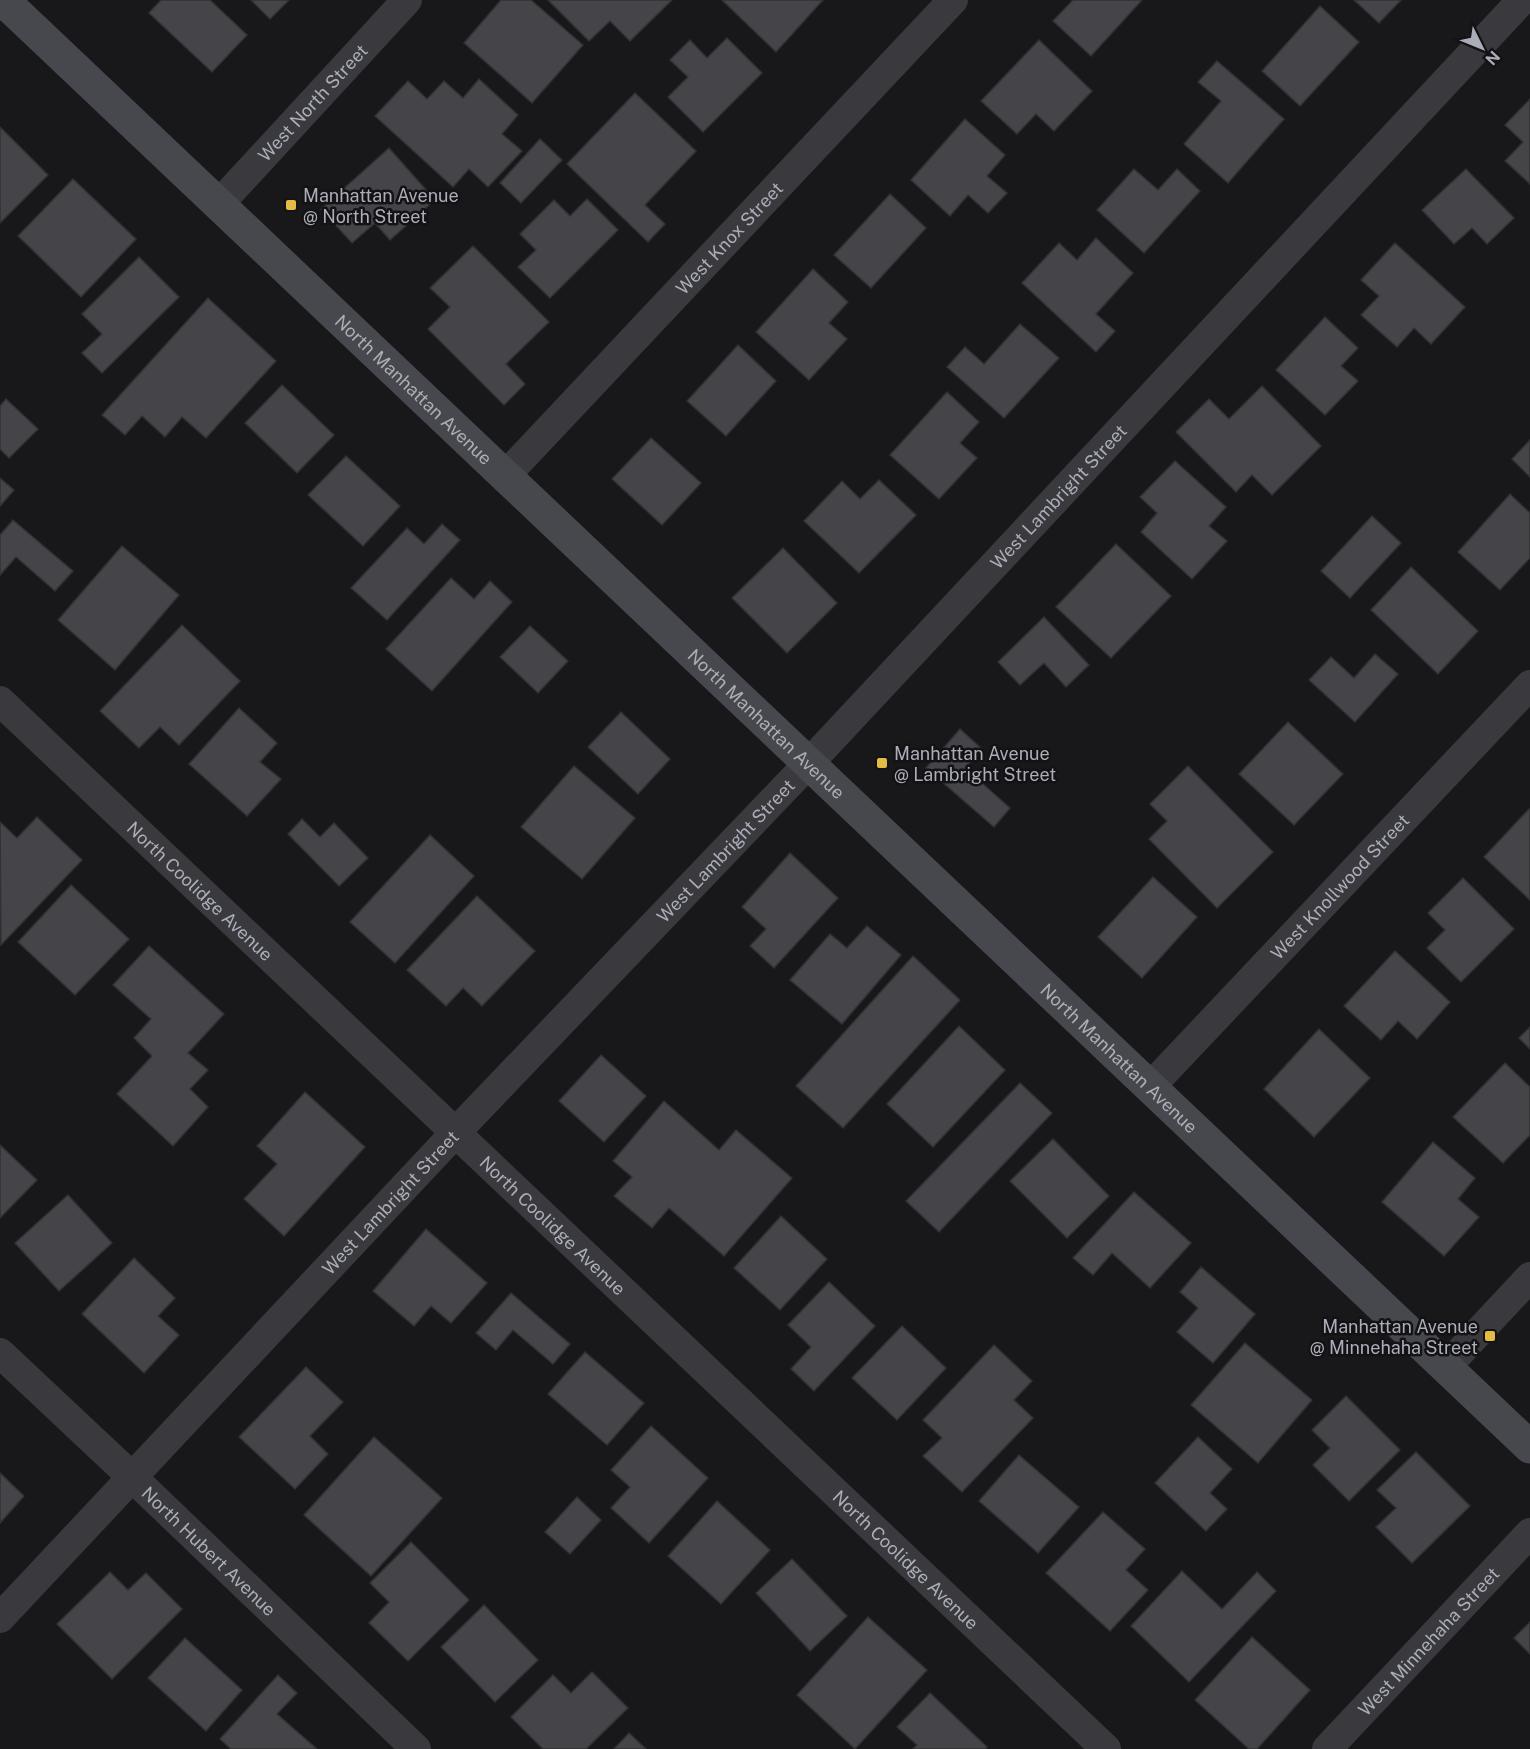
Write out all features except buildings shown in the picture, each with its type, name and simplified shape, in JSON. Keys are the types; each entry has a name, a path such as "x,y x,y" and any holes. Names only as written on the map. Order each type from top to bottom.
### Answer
{"street":[{"name":"West North Street","path":"219,204 407,0"},
{"name":"West Knox Street","path":"505,476 953,0"},
{"name":"West Lambright Street","path":"0,1618 456,1132 809,763 1522,0"},
{"name":"North Manhattan Avenue","path":"6,12 219,204 1530,1447"},
{"name":"West Knollwood Street","path":"1150,1086 1530,685"},
{"name":"North Coolidge Avenue","path":"0,701 1106,1749"},
{"path":"1446,1367 1530,1277"},
{"name":"North Hubert Avenue","path":"0,1353 416,1749"},
{"name":"West Minnehaha Street","path":"1327,1749 1530,1533"}],"place":[{"name":"Manhattan Avenue @ North Street","path":"291,205"},
{"name":"Manhattan Avenue @ Lambright Street","path":"882,763"},
{"name":"Manhattan Avenue @ Minnehaha Street","path":"1490,1336"}]}
